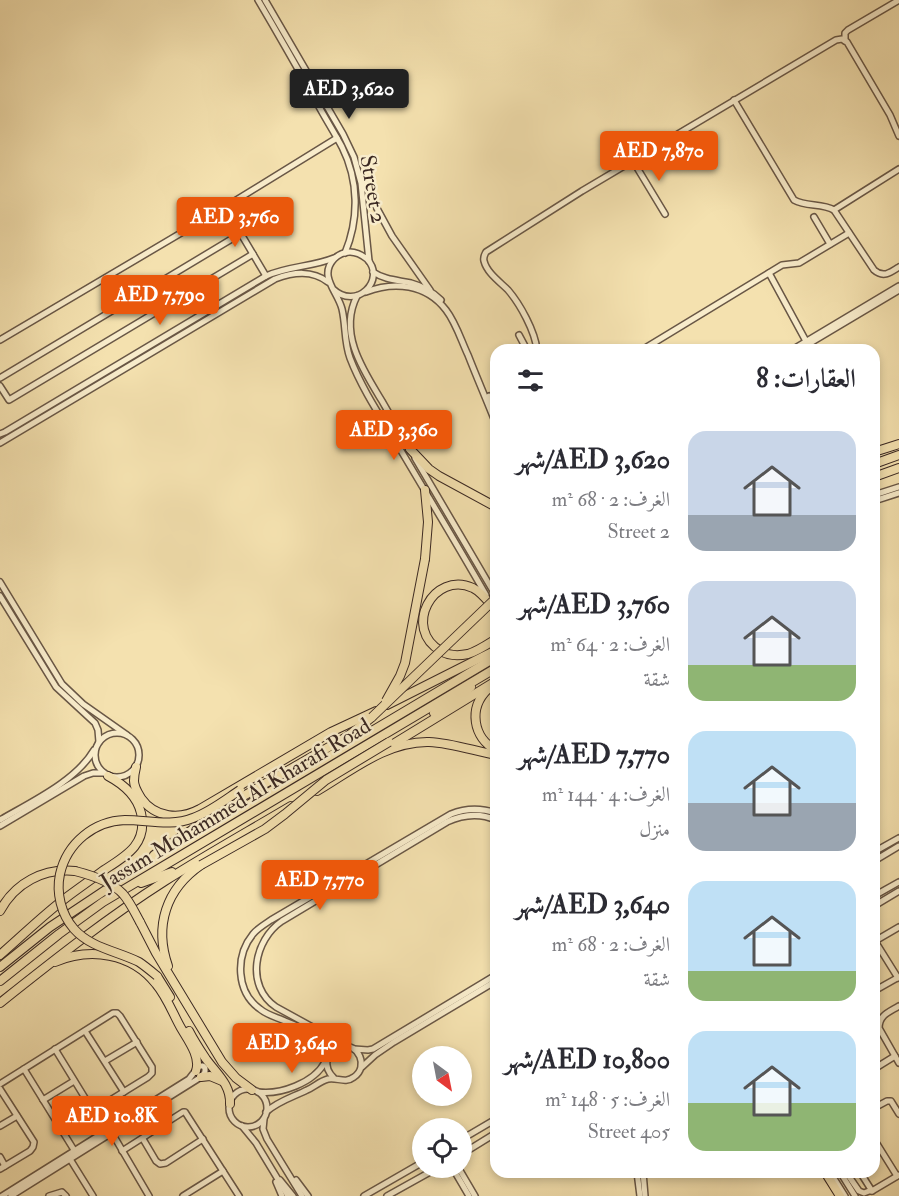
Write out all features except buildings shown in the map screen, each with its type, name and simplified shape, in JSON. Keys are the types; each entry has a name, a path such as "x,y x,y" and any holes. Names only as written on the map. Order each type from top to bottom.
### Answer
{"highway":[{"path":"880,450 899,444"},
{"path":"410,448 429,469 439,476 490,504"},
{"path":"880,462 899,455"},
{"path":"880,475 899,468"},
{"path":"372,717 391,693 400,676 408,651 428,522 424,490"},
{"path":"490,604 482,594 472,588 461,585 449,586 437,592 427,603 423,616 423,628 427,638 436,648 446,654 456,656 470,653 490,642"},
{"path":"196,1045 157,976 139,962 88,941 75,930 65,916 59,894 60,876 69,851 81,837 103,824 125,820 177,822 194,818 348,736 372,717 490,603"},
{"path":"136,767 134,783 143,801 152,809 163,814 181,816 194,812 332,732 490,653"},
{"name":"Jassim Mohammed Al Kharafi Road","path":"0,967 50,927 107,889 490,661"},
{"name":"Jassim Mohammed Al Kharafi Road","path":"0,981 103,902 490,672"},
{"path":"0,1003 108,920 166,880 265,829 326,780 463,694 475,681"},
{"path":"103,902 114,900 143,882 198,864 490,685"},
{"path":"490,687 480,698 476,707 475,721 481,737 490,746"},
{"path":"409,729 440,716"},
{"path":"107,889 240,794 360,719"},
{"path":"377,755 392,748 419,742 431,742 454,745 490,756"},
{"path":"465,748 490,756"},
{"path":"0,955 63,900 128,855 138,842 142,826 139,808 130,792 106,775"},
{"path":"172,979 162,939 166,910 179,884 198,864"},
{"path":"0,910 11,894 21,885 34,877 56,871 88,874 115,887 123,894 226,1068 255,1091"},
{"path":"41,970 62,959 86,954 105,955 123,960 140,969 154,982 178,1021 196,1057 198,1074 210,1076 226,1084"},
{"path":"178,1021 226,1084 230,1093 230,1104"},
{"path":"829,1178 840,1196"}],"street":[{"name":"Street 2","path":"258,0 337,138 350,168 355,200 354,222 345,253"},
{"name":"Street 2","path":"265,0 354,157 360,177 369,262"},
{"path":"899,0 845,33 846,40 890,115 899,136"},
{"path":"536,344 523,314 512,296 484,261 485,254 489,250 572,197 836,40 846,40"},
{"path":"734,100 794,200 834,210 878,273 887,274 899,267"},
{"path":"0,340 337,138"},
{"path":"633,161 665,214"},
{"path":"834,210 899,169"},
{"path":"360,177 392,236 431,292 453,314 490,400"},
{"path":"225,207 266,276"},
{"path":"814,217 830,244"},
{"path":"652,344 784,264 799,262 849,233"},
{"path":"0,378 240,234"},
{"path":"0,434 266,276 284,269 317,264 345,253 358,254 369,262 373,272 371,283 364,292"},
{"path":"0,386 9,400 253,254"},
{"path":"336,258 328,270 331,286 342,310 346,343 354,368 490,602"},
{"path":"373,272 384,278 411,283 431,292"},
{"path":"0,443 275,279 289,274 304,273 318,276 346,297 357,296 387,286 411,287 429,295 441,304 453,322 490,410"},
{"path":"769,273 806,343"},
{"path":"806,343 899,286"},
{"path":"806,343 899,290"},
{"path":"357,296 352,308 351,321 356,356 490,587"},
{"path":"519,335 524,344"},
{"path":"880,493 899,487"},
{"path":"880,499 899,493"},
{"path":"0,582 62,684 88,708 134,740 139,749 140,758 136,767 124,777 93,773 84,776 0,826"},
{"path":"0,596 56,687 95,723 98,730 95,761 106,775"},
{"path":"0,820 72,776 84,765 104,737 115,733 127,735"},
{"path":"490,812 475,809 451,814 271,920 253,934 245,947 241,962 243,984 252,1003 263,1012 319,1037 325,1043 328,1056 327,1067 331,1075 342,1081 358,1074 371,1058 394,1042 490,985"},
{"path":"361,1068 361,1059 357,1051 276,1007 268,1000 257,973 258,955 264,938 282,921 447,822 472,815 490,818"},
{"path":"880,849 899,838"},
{"path":"888,844 888,848 892,850"},
{"path":"880,857 899,846"},
{"path":"880,893 899,882"},
{"path":"880,902 899,891"},
{"path":"880,938 899,927"},
{"path":"880,948 899,977 880,988"},
{"path":"288,1196 251,1137 242,1125 233,1119 230,1104 236,1094 241,1091 273,1092 303,1082 320,1071 328,1056 337,1047 373,1049 490,979"},
{"path":"880,1019 899,1006"},
{"path":"0,1084 113,1013 117,1013 152,1067 152,1072 148,1077 62,1130"},
{"path":"880,1030 899,1063"},
{"path":"86,1031 124,1092"},
{"path":"105,1061 137,1042"},
{"path":"55,1050 93,1111"},
{"path":"880,1065 895,1056"},
{"path":"24,1069 74,1150"},
{"path":"11,1196 112,1133 198,1074"},
{"path":"2,1196 198,1074"},
{"path":"242,1125 254,1125 260,1122 281,1101 334,1078"},
{"path":"43,1100 74,1081"},
{"path":"0,1089 34,1142 30,1151 3,1167 0,1157"},
{"path":"255,1091 266,1101 264,1134 302,1196"},
{"path":"880,1105 891,1101 899,1114"},
{"path":"122,1151 185,1112 239,1196"},
{"path":"0,1126 17,1116"},
{"path":"472,1133 490,1123"},
{"path":"112,1133 149,1196"},
{"path":"472,1148 490,1137"},
{"path":"142,1139 160,1164 166,1163 203,1139"},
{"path":"871,1194 898,1176 880,1148"},
{"path":"277,1155 308,1196"},
{"path":"70,1159 93,1196"},
{"path":"367,1195 412,1168"},
{"path":"183,1196 223,1171"},
{"path":"359,1196 400,1175"},
{"path":"275,1176 282,1196"},
{"path":"275,1176 293,1196"},
{"path":"387,1196 418,1178"},
{"path":"461,1178 470,1196"},
{"path":"463,1178 475,1196"},
{"path":"638,1178 640,1196"},
{"path":"644,1178 645,1196"},
{"path":"834,1178 845,1196"},
{"path":"844,1178 855,1196"},
{"path":"850,1178 860,1192 870,1191 871,1194"},
{"path":"863,1178 871,1194"},
{"path":"392,1196 408,1183"},
{"path":"50,1196 62,1192 66,1196"}]}
